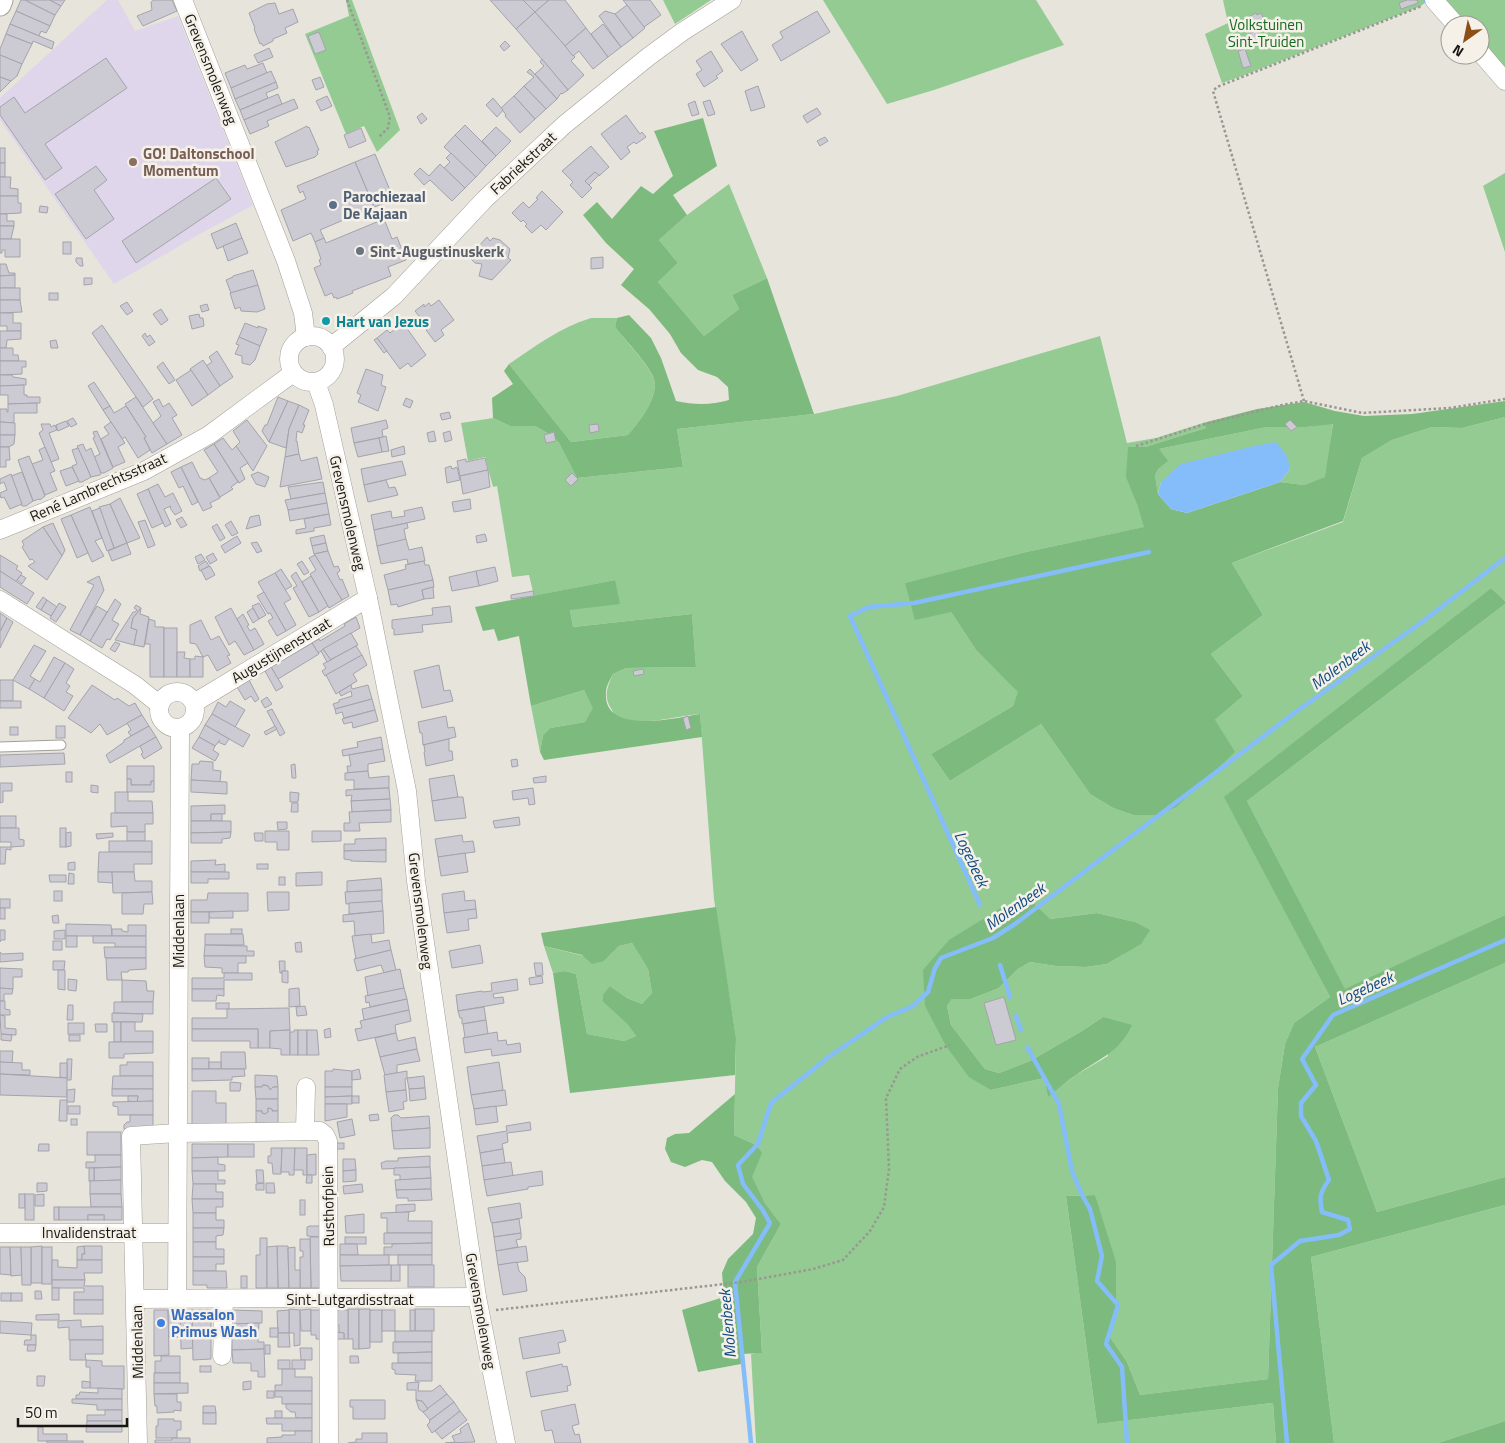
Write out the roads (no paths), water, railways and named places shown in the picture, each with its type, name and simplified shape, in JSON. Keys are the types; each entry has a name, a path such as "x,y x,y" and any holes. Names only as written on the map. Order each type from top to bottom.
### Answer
{"street":[{"path":"0,5 2,0"},
{"name":"Grevensmolenweg","path":"183,0 286,261 303,313 306,337"},
{"name":"Fabriekstraat","path":"331,347 394,296 485,199 564,125 648,57 682,32 732,0"},
{"path":"1430,2 1445,15"},
{"path":"1490,64 1505,81"},
{"path":"306,337 320,338 331,347 335,359 332,371 322,380 307,382 299,379 293,373 290,366 290,352 299,340 306,337"},
{"name":"René Lambrechtsstraat","path":"0,530 144,471 209,435 293,373"},
{"name":"Grevensmolenweg","path":"316,382 324,405 368,598 407,791 416,881 478,1305 506,1443"},
{"name":"Augustijnenstraat","path":"194,703 368,598"},
{"path":"0,600 135,686 160,705"},
{"path":"177,692 185,693 192,698 194,703 196,709 193,720 189,725 180,728 169,726 160,715 160,705 166,696 177,692"},
{"name":"Middenlaan","path":"177,1300 180,728"},
{"path":"305,1131 306,1086"},
{"name":"Rusthofplein","path":"177,1133 320,1131 325,1134 328,1141 329,1299"},
{"name":"Middenlaan","path":"138,1443 131,1136 177,1133"},
{"name":"Invalidenstraat","path":"0,1233 177,1233"},
{"name":"Sint-Lutgardisstraat","path":"136,1299 329,1299 478,1305"},
{"path":"222,1356 224,1299"},
{"path":"329,1299 329,1443"}],"lane":[{"path":"0,747 61,745"}],"water":[{"path":"1276,442 1287,456 1290,469 1280,482 1187,513 1171,509 1158,494 1161,482 1181,464"}],"waterway":[{"path":"980,905 850,616 869,607 914,603 1149,552"},
{"name":"Molenbeek","path":"751,1443 735,1282 770,1223 743,1184 738,1165 758,1144 771,1103 830,1056 887,1017 913,1006 928,992 935,968 941,958 993,938 1015,924 1297,711 1422,622 1505,558"},
{"name":"Logebeek","path":"1287,1443 1271,1265 1300,1241 1339,1235 1350,1229 1348,1220 1322,1212 1321,1195 1329,1180 1316,1141 1301,1116 1301,1103 1316,1085 1302,1059 1333,1015 1505,940"},
{"name":"Logebeek","path":"1000,965 1010,997"},
{"name":"Logebeek","path":"1016,1016 1021,1030"},
{"name":"Logebeek","path":"1027,1047 1059,1104 1072,1171 1090,1209 1102,1256 1097,1281 1118,1305 1106,1344 1122,1367 1127,1443"}],"place":[{"name":"GO! Daltonschool Momentum","path":"133,162"},
{"name":"Parochiezaal De Kajaan","path":"333,205"},
{"name":"Sint-Augustinuskerk","path":"360,251"},
{"name":"Hart van Jezus","path":"326,321"},
{"name":"Wassalon Primus Wash","path":"161,1323"}],"park label":[{"name":"Volkstuinen Sint-Truiden","path":"1266,32"}]}
